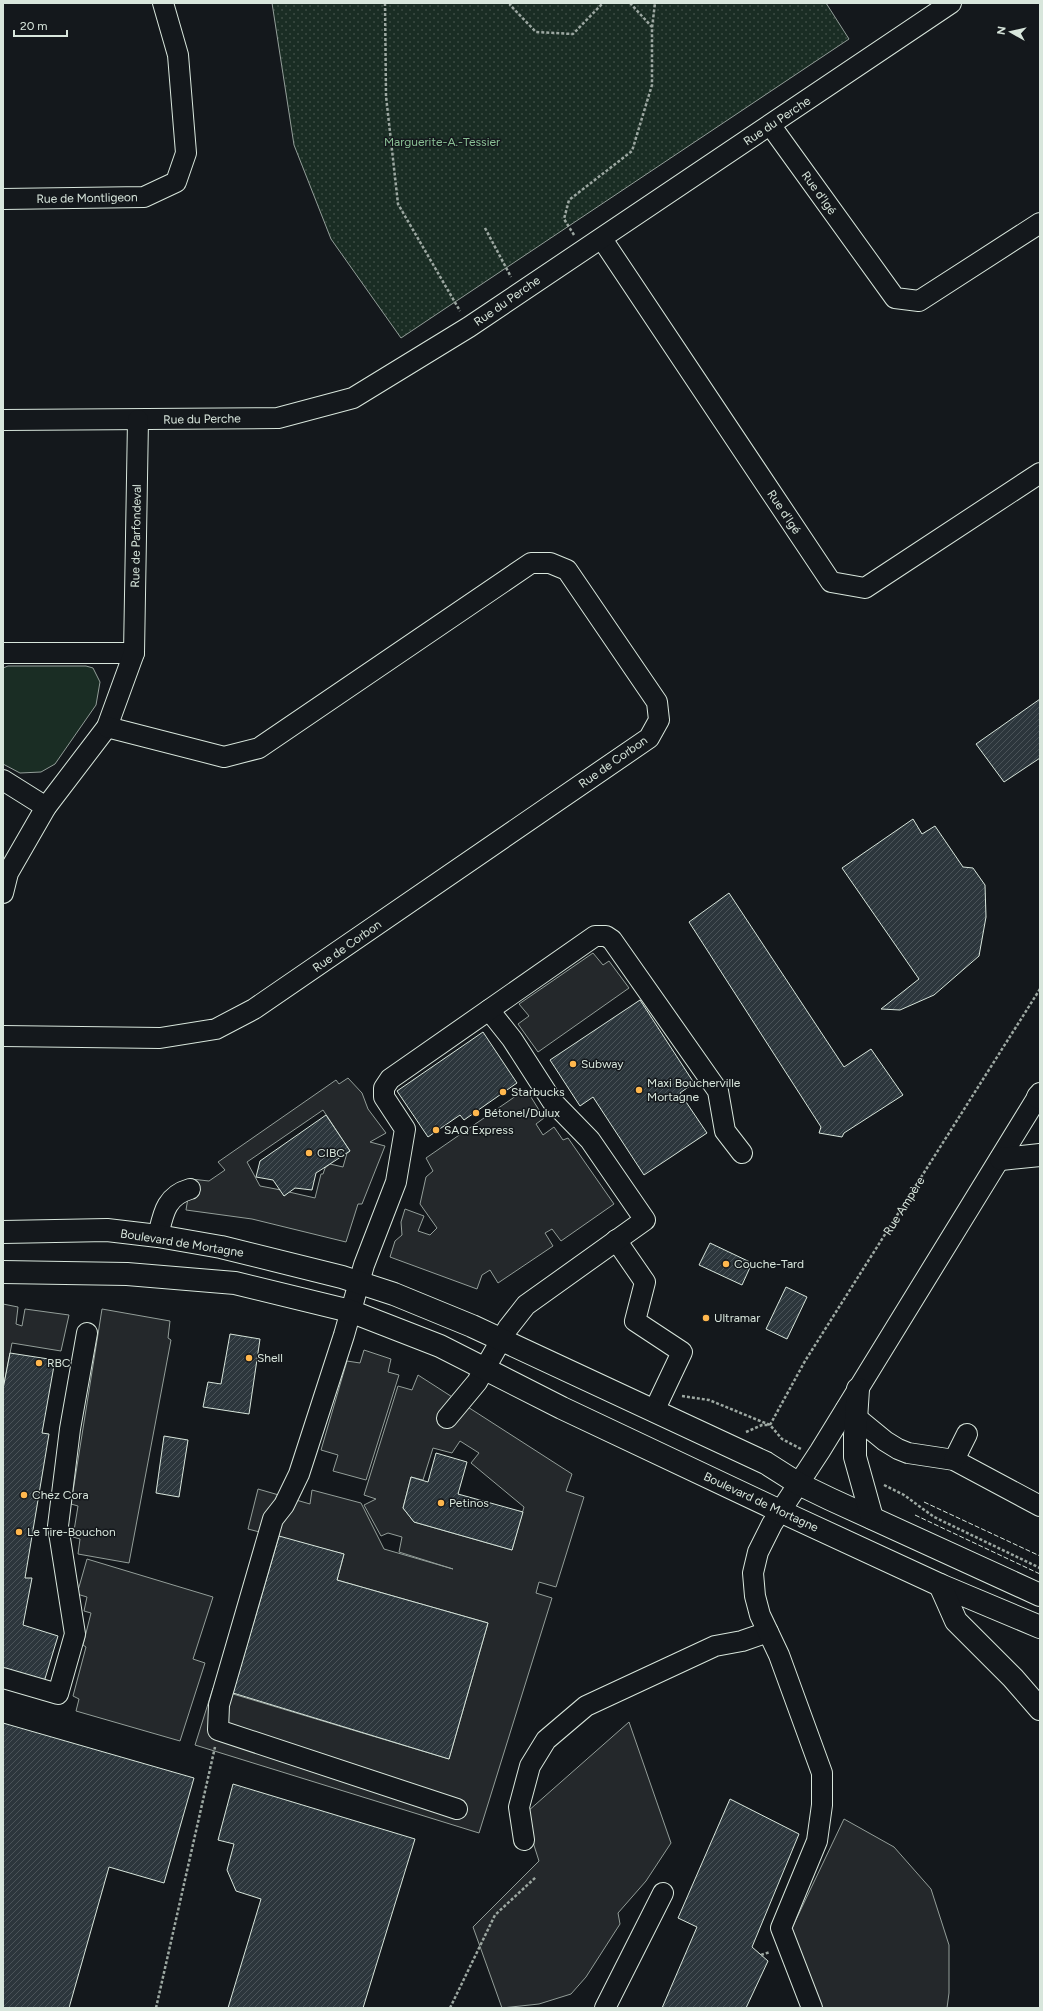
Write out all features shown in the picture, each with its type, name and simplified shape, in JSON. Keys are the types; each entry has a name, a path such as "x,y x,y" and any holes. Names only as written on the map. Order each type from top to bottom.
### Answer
{"main road":[{"path":"1001,1159 1040,1155"},
{"name":"Boulevard de Mortagne","path":"3,1232 107,1230 158,1236 221,1247 358,1282 411,1300 502,1340 766,1463 799,1484 1040,1595"},
{"name":"Boulevard de Mortagne","path":"3,1272 127,1274 235,1283 350,1311 421,1338 486,1368 562,1408 780,1511 940,1585 1040,1627"},
{"path":"858,1389 851,1413 855,1457 872,1518"},
{"path":"940,1585 956,1621 1013,1678 1040,1709"}],"street":[{"name":"Rue de Montligeon","path":"3,198 144,197 176,182 186,152 178,55 163,3"},
{"name":"Rue du Perche","path":"3,420 278,418 352,398 469,327 952,3"},
{"name":"Rue d'Igé","path":"770,126 895,298 919,301 1040,223"},
{"name":"Rue d'Igé","path":"602,239 831,582 865,588 1040,472"},
{"name":"Rue de Parfondeval","path":"3,893 8,873 46,807 107,727 134,653 138,420"},
{"name":"Rue de Corbon","path":"3,1036 160,1038 216,1029 254,1009 649,738 659,720 657,702 567,570 550,563 531,563 259,748 224,757 107,727"},
{"path":"3,653 134,653"},
{"path":"3,780 46,807"},
{"path":"458,1809 218,1730 219,1705 273,1519 284,1505 299,1474 358,1282 396,1182 405,1129 384,1097 384,1088 390,1079 595,936 606,936 612,940 718,1091 725,1131 742,1153"},
{"path":"447,1418 474,1386 486,1368 514,1318 526,1305 645,1220 590,1140 552,1101 512,1039 488,1010"},
{"path":"858,1389 1039,1096"},
{"path":"158,1236 165,1207 180,1192 190,1189"},
{"path":"616,1240 645,1282 635,1321 682,1352 654,1411"},
{"path":"3,1678 58,1694 75,1634 58,1526 70,1429 87,1333"},
{"path":"812,2008 781,1928 817,1840 822,1805 822,1773 755,1596 753,1573 761,1545 780,1511 851,1413 885,1441 908,1453 954,1460 1040,1506"},
{"path":"954,1460 967,1434"},
{"path":"524,1840 519,1807 530,1766 546,1740 586,1706 715,1646 742,1641 768,1632"},
{"path":"605,2008 663,1893"}],"path":[{"path":"384,3 386,96 398,204 469,327"},
{"path":"511,3 510,6 536,32 573,34 602,3"},
{"path":"630,3 652,28"},
{"path":"582,250 564,219 569,200 632,151 652,85 652,28 655,3"},
{"path":"485,228 520,292"},
{"name":"Rue Ampère","path":"770,1425 805,1361 1040,988"},
{"path":"680,1395 709,1400 770,1425 778,1435"},
{"path":"743,1434 762,1426 770,1425"},
{"path":"881,1484 904,1495 934,1517 1040,1568"},
{"path":"156,2008 218,1730"},
{"path":"450,2008 495,1915 536,1877"}],"green space":[{"name":"Marguerite-A.-Tessier","path":"272,3 826,3 849,39 401,338 331,239 294,145"},
{"path":"8,666 86,666 93,668 100,682 96,705 55,764 41,772 20,773 3,764 3,668"}],"shaded area":[{"path":"593,953 603,965 609,961 629,988 538,1052 518,1024 529,1016 519,1004"},
{"path":"348,1078 362,1093 368,1109 386,1133 370,1142 385,1146 362,1204 358,1204 346,1242 252,1219 186,1210 191,1179 209,1181 225,1170 218,1162 336,1080 339,1084","holes":["323,1110 350,1151 347,1153 343,1167 330,1164 325,1168 323,1174 321,1174 315,1198 289,1192 284,1196 281,1190 260,1186 247,1162"]},
{"path":"526,1089 544,1118 536,1124 543,1135 554,1127 563,1140 568,1138 614,1204 561,1241 552,1229 545,1233 553,1246 498,1283 490,1270 482,1275 477,1289 390,1257 395,1241 402,1235 401,1222 405,1209 424,1216 418,1231 430,1235 437,1228 420,1204 426,1177 433,1171 426,1158"},
{"path":"3,1304 18,1307 16,1324 22,1326 25,1309 69,1315 61,1351 12,1343 3,1389"},
{"path":"102,1309 170,1321 168,1338 171,1340 129,1563 78,1554 80,1539 73,1537 78,1506 71,1504"},
{"path":"364,1350 391,1359 388,1372 399,1375 366,1480 333,1471 338,1455 321,1450 347,1361 360,1363"},
{"path":"418,1375 572,1474 566,1491 584,1497 556,1587 539,1582 536,1593 552,1598 479,1833 195,1745 213,1688 449,1759 488,1623 337,1580 344,1554 248,1529 258,1489 310,1504 312,1490 361,1503 384,1549 453,1569 399,1552 402,1537 388,1533 381,1536 364,1505 376,1499 364,1495 398,1386 412,1390","holes":["460,1441 479,1453 471,1463 524,1507 512,1550 414,1522 403,1508 411,1477 423,1480 433,1448 452,1453"]},
{"path":"87,1559 213,1597 193,1659 205,1663 180,1741 76,1711 79,1699 73,1696 86,1647 83,1645 91,1613 84,1611 87,1597 77,1594"},
{"path":"629,1722 671,1843 646,1881 618,1913 620,1924 586,1977 571,1994 539,2004 502,2008 473,1927 539,1861 530,1833 527,1812"},
{"path":"844,1819 894,1847 931,1889 949,1945 949,1993 947,2008 820,2008 792,1928"}],"building":[{"path":"1040,699 1040,758 1004,782 976,744"},
{"path":"913,819 922,834 935,826 963,867 973,868 985,885 986,917 979,956 934,995 900,1010 881,1009 919,979 842,868"},
{"path":"729,893 844,1067 871,1049 903,1095 844,1133 842,1137 819,1133 821,1127 689,922"},
{"path":"640,1000 694,1083 680,1093 707,1133 644,1175 593,1097 580,1106 550,1060"},
{"path":"483,1032 517,1083 464,1120 460,1115 428,1137 397,1091"},
{"path":"326,1115 350,1151 316,1173 312,1190 295,1188 284,1196 273,1180 256,1177 260,1161"},
{"name":"Couche-Tard","path":"710,1243 752,1263 742,1285 699,1265"},
{"path":"786,1287 807,1297 787,1339 766,1329"},
{"path":"230,1334 260,1339 249,1414 203,1407 208,1382 221,1384"},
{"path":"10,1353 55,1360 42,1433 49,1434 25,1578 32,1578 23,1625 58,1636 44,1682 3,1670 3,1389"},
{"path":"164,1436 188,1440 179,1497 156,1493"},
{"path":"436,1453 467,1462 458,1494 523,1512 512,1550 414,1522 403,1508 411,1477 428,1482"},
{"path":"279,1536 344,1554 337,1580 488,1623 449,1759 233,1693"},
{"path":"3,1723 194,1778 164,1883 109,1867 69,2008 3,2008"},
{"path":"233,1784 415,1839 363,2008 228,2008 261,1899 236,1891 227,1870 234,1844 218,1840"},
{"path":"730,1799 799,1834 752,1947 768,1961 746,2008 662,2008 697,1927 678,1918"}],"fence":[{"path":"924,1502 1040,1556"},
{"path":"915,1515 1040,1574"}],"place":[{"name":"Subway","path":"573,1064"},
{"name":"Maxi Boucherville Mortagne","path":"639,1090"},
{"name":"Starbucks","path":"503,1092"},
{"name":"Bétonel/Dulux","path":"476,1113"},
{"name":"SAQ Express","path":"436,1130"},
{"name":"CIBC","path":"309,1153"},
{"name":"Couche-Tard","path":"726,1264"},
{"name":"Ultramar","path":"706,1318"},
{"name":"Shell","path":"249,1358"},
{"name":"RBC","path":"39,1363"},
{"name":"Chez Cora","path":"24,1495"},
{"name":"Petinos","path":"441,1503"},
{"name":"Le Tire-Bouchon","path":"19,1532"}]}
